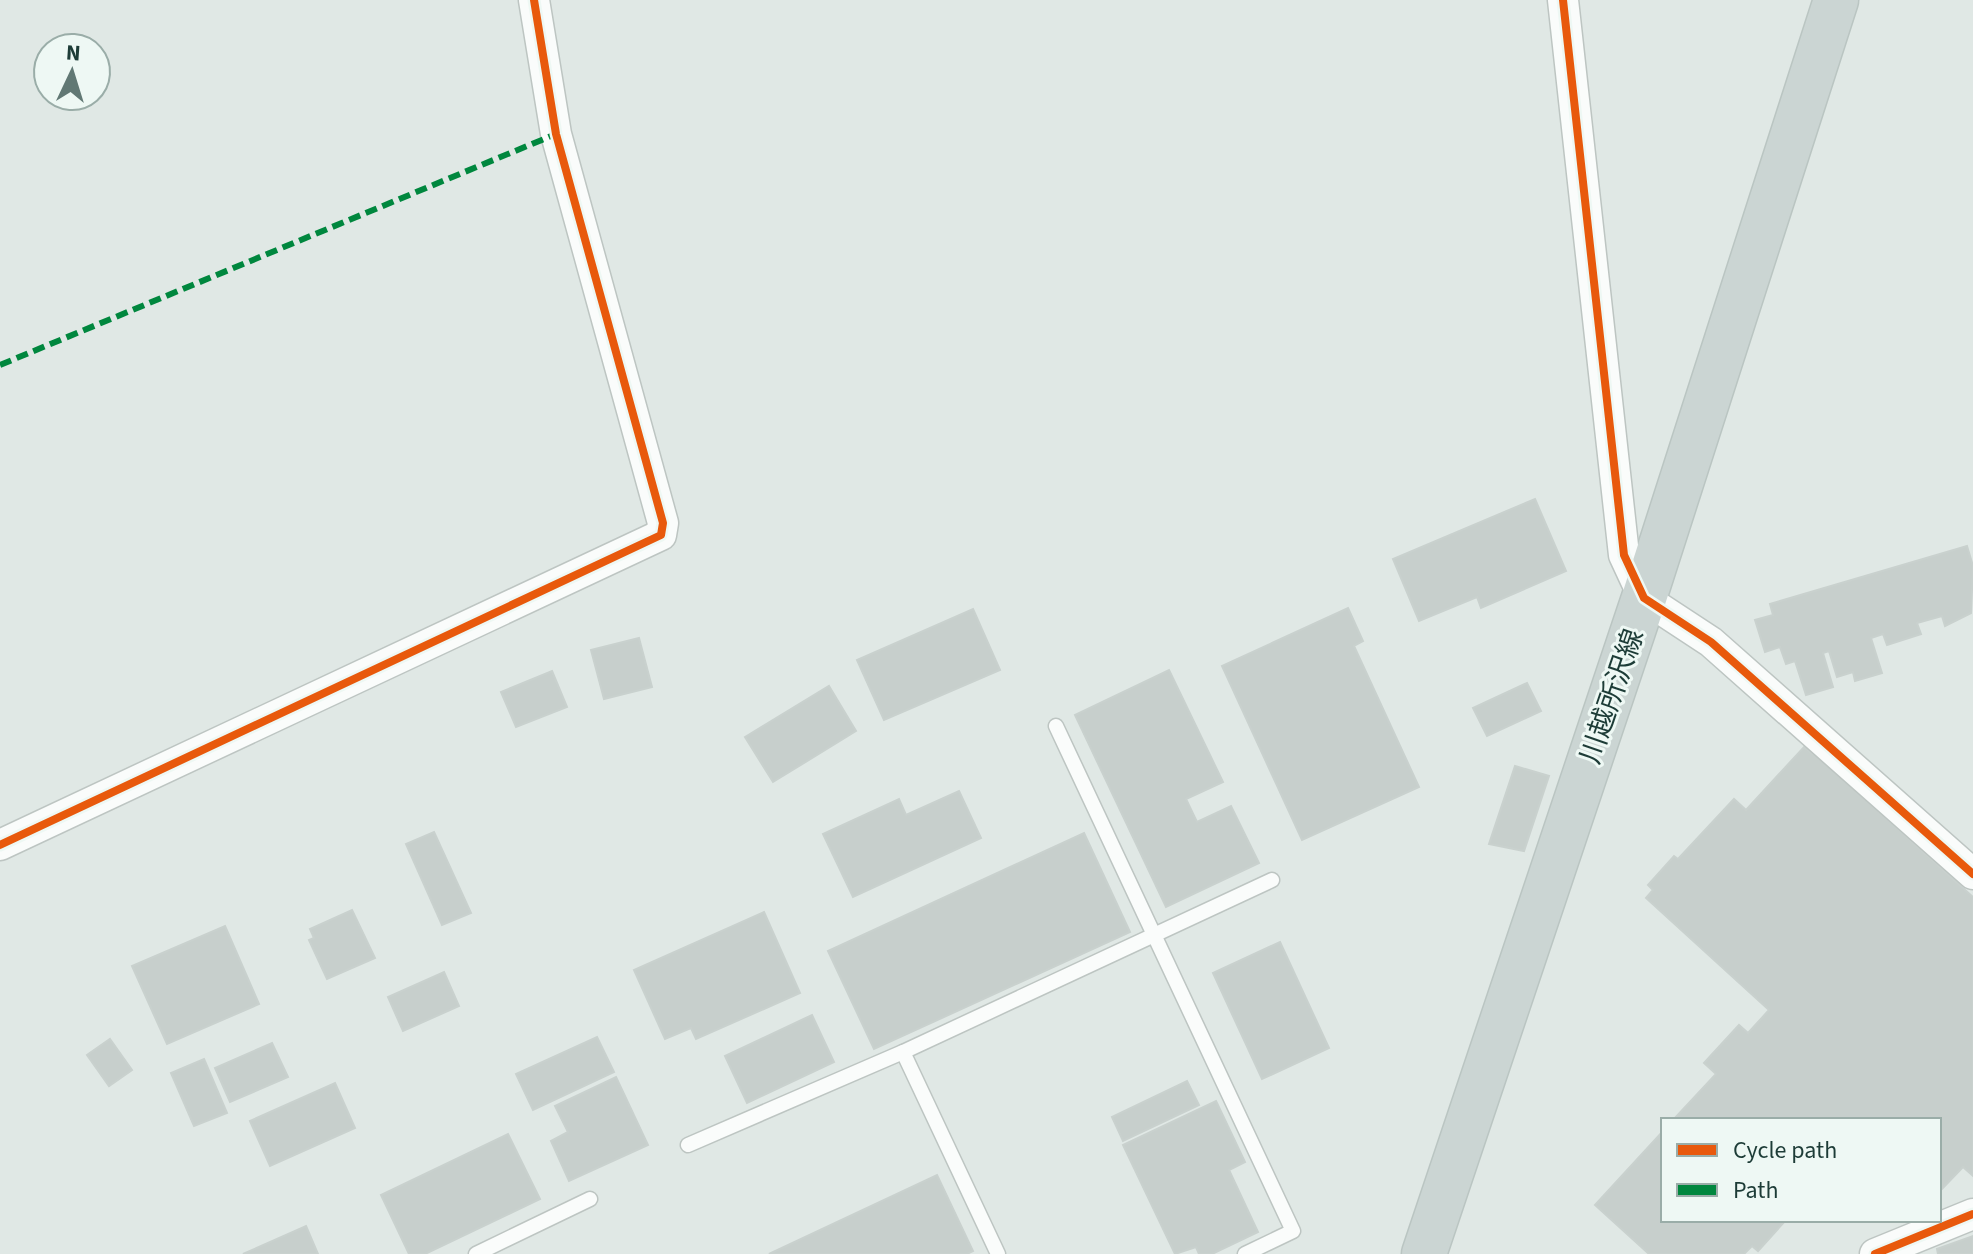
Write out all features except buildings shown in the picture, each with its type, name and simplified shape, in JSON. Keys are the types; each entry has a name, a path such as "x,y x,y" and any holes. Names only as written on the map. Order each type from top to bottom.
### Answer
{"main road":[{"name":"川越所沢線","path":"1424,1254 1644,598 1836,0"}],"street":[{"path":"0,845 661,535 663,523 556,134 534,0"},
{"path":"1563,0 1624,555 1644,598 1711,642 1973,874"},
{"path":"1875,1254 1973,1214"}],"lane":[{"path":"1056,726 1293,1231 1245,1254"},
{"path":"688,1145 903,1052 1272,880"},
{"path":"903,1052 998,1254"},
{"path":"476,1254 590,1199"}],"marked path":[{"path":"0,365 556,134"}],"cycle path":[{"path":"0,845 661,535 663,523 556,134 534,0"},
{"path":"1563,0 1624,555 1644,598 1711,642 1973,874"},
{"path":"1875,1254 1973,1214"}]}
